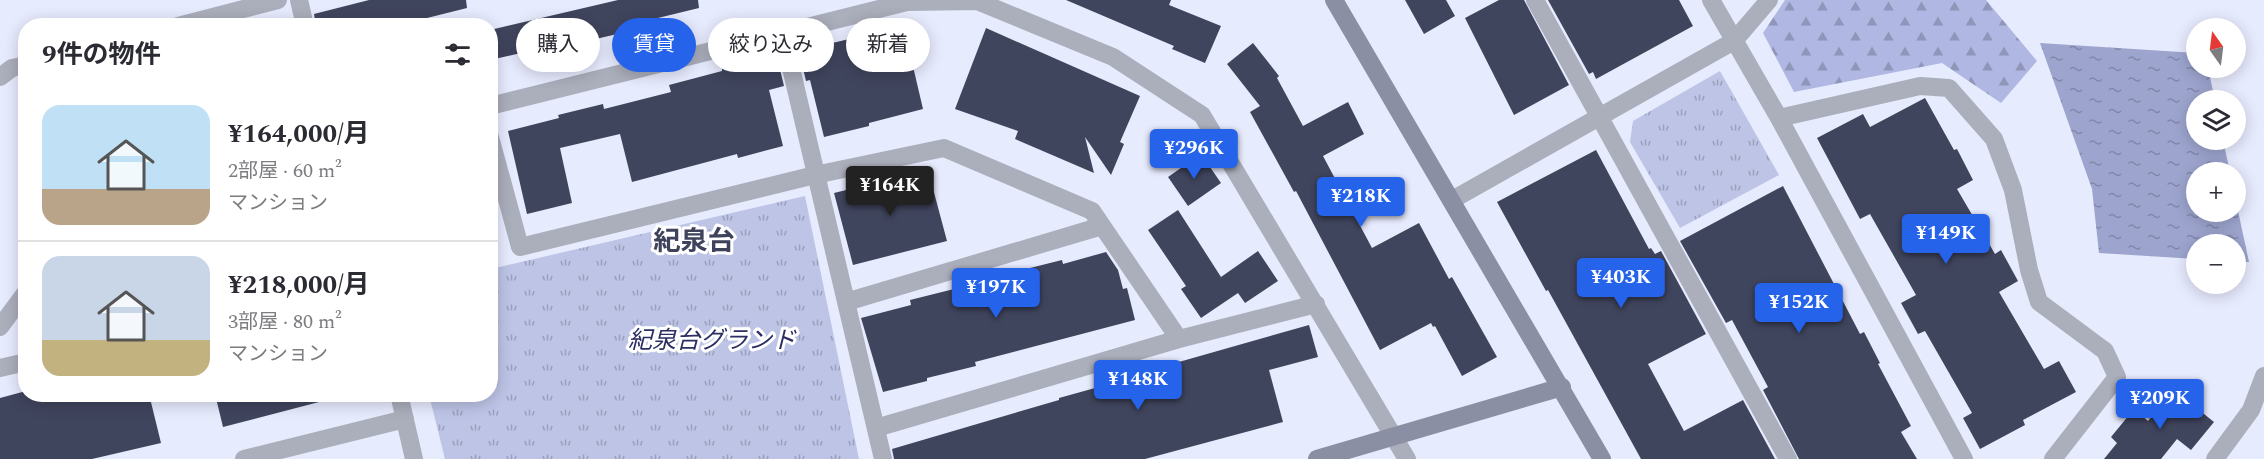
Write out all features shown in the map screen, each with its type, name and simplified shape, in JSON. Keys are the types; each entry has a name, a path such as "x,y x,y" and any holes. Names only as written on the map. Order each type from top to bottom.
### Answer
{"street":[{"path":"209,18 278,0"},
{"path":"299,0 303,18"},
{"path":"1334,0 1602,459"},
{"path":"1534,0 1788,459"},
{"path":"1711,0 1779,118 1964,459"},
{"path":"1452,200 1734,41 1769,0"},
{"path":"834,21 908,2 977,1 1113,57 1202,115 1407,459"},
{"path":"498,104 708,52"},
{"path":"0,77 18,66"},
{"path":"792,72 883,459"},
{"path":"1779,118 1920,86 1949,87 1994,139 2013,190 2029,270 2039,302 2105,351 2117,377 2053,459"},
{"path":"498,166 520,247 815,175 944,148 1092,211 1179,339"},
{"path":"846,302 1102,226"},
{"path":"0,327 18,303"},
{"path":"876,428 1179,339 1316,304"},
{"path":"0,368 18,364"},
{"path":"2215,459 2251,410 2264,376"},
{"path":"1317,459 1562,387"},
{"path":"401,402 414,459"},
{"path":"244,459 292,453 405,419"}],"green space":[{"path":"1785,0 1986,0 2037,61 2001,103 1942,63 1794,92 1763,33"},
{"path":"1720,71 1779,175 1680,228 1630,142 1633,121"},
{"name":"紀泉台グランド","path":"805,196 859,459 445,459 431,402 498,402 498,267"}],"water":[{"path":"2040,43 2186,52 2186,78 2210,78 2213,90 2186,90 2186,150 2225,150 2228,162 2186,162 2186,222 2240,222 2243,234 2186,234 2186,258 2099,253 2092,189"}],"building":[{"path":"369,0 466,0 467,8 427,18 315,18 314,14"},
{"path":"618,0 698,0 699,8 658,18 612,18 612,35 600,38 600,18 541,18"},
{"path":"1066,0 1171,0 1169,5 1221,26 1205,63 1172,49 1174,46"},
{"path":"1405,0 1446,0 1455,16 1424,34"},
{"path":"1499,0 1524,0 1569,85 1514,115 1465,18"},
{"path":"1548,0 1679,0 1693,26 1596,79 1593,72 1589,74"},
{"path":"516,24 516,54 498,58 498,28"},
{"path":"986,28 1140,96 1120,142 1124,144 1111,175 1085,137 1094,173 1015,139 1018,131 955,109"},
{"path":"846,40 846,72 914,72 923,109 824,137 810,80 806,81 804,72 834,72 834,43"},
{"path":"1253,43 1279,76 1277,78 1303,126 1348,102 1364,134 1323,156 1372,248 1419,223 1449,279 1452,277 1497,357 1462,376 1435,326 1433,327 1431,323 1380,350 1296,191 1294,192 1250,112 1260,106 1227,64"},
{"path":"718,72 781,72 784,86 769,90 783,146 738,158 737,154 632,182 620,134 560,148 572,203 527,214 508,131 603,104 604,109 671,92 669,85"},
{"path":"1925,98 1954,150 1957,149 1973,180 1957,189 1995,254 2001,250 2018,281 1999,292 2044,369 2059,361 2076,392 2023,420 2025,425 1980,449 1963,418 1972,413 1925,331 1918,334 1901,303 1916,295 1870,214 1860,219 1817,138 1863,114 1870,127"},
{"path":"1596,150 1649,249 1651,248 1655,254 1661,251 1706,334 1648,364 1684,431 1743,400 1775,459 1641,459 1497,202"},
{"path":"1201,154 1221,183 1188,206 1168,177"},
{"path":"928,170 947,241 853,265 834,193"},
{"path":"1783,186 1860,334 1864,332 1911,426 1901,432 1917,459 1799,459 1763,390 1768,387 1732,320 1726,323 1680,241"},
{"path":"1178,210 1221,277 1258,251 1278,281 1245,303 1238,293 1201,318 1181,289 1186,286 1148,230"},
{"path":"1106,252 1118,270 1123,289 1127,288 1135,320 975,362 976,366 883,392 861,318 911,305 910,300 966,286 965,284 1062,260 1063,264"},
{"path":"1309,325 1318,357 1269,370 1283,422 1145,459 894,459 892,449 1059,400 1059,398 1113,383 1112,381"},
{"path":"2173,389 2214,422 2191,450 2177,439 2161,459 2104,459 2117,443 2111,437 2134,409 2148,421"},
{"path":"18,393 18,402 151,402 161,443 92,459 0,459 0,398"},
{"path":"217,402 319,402 223,427"}],"district":[{"name":"紀泉台","path":"694,241"}]}
